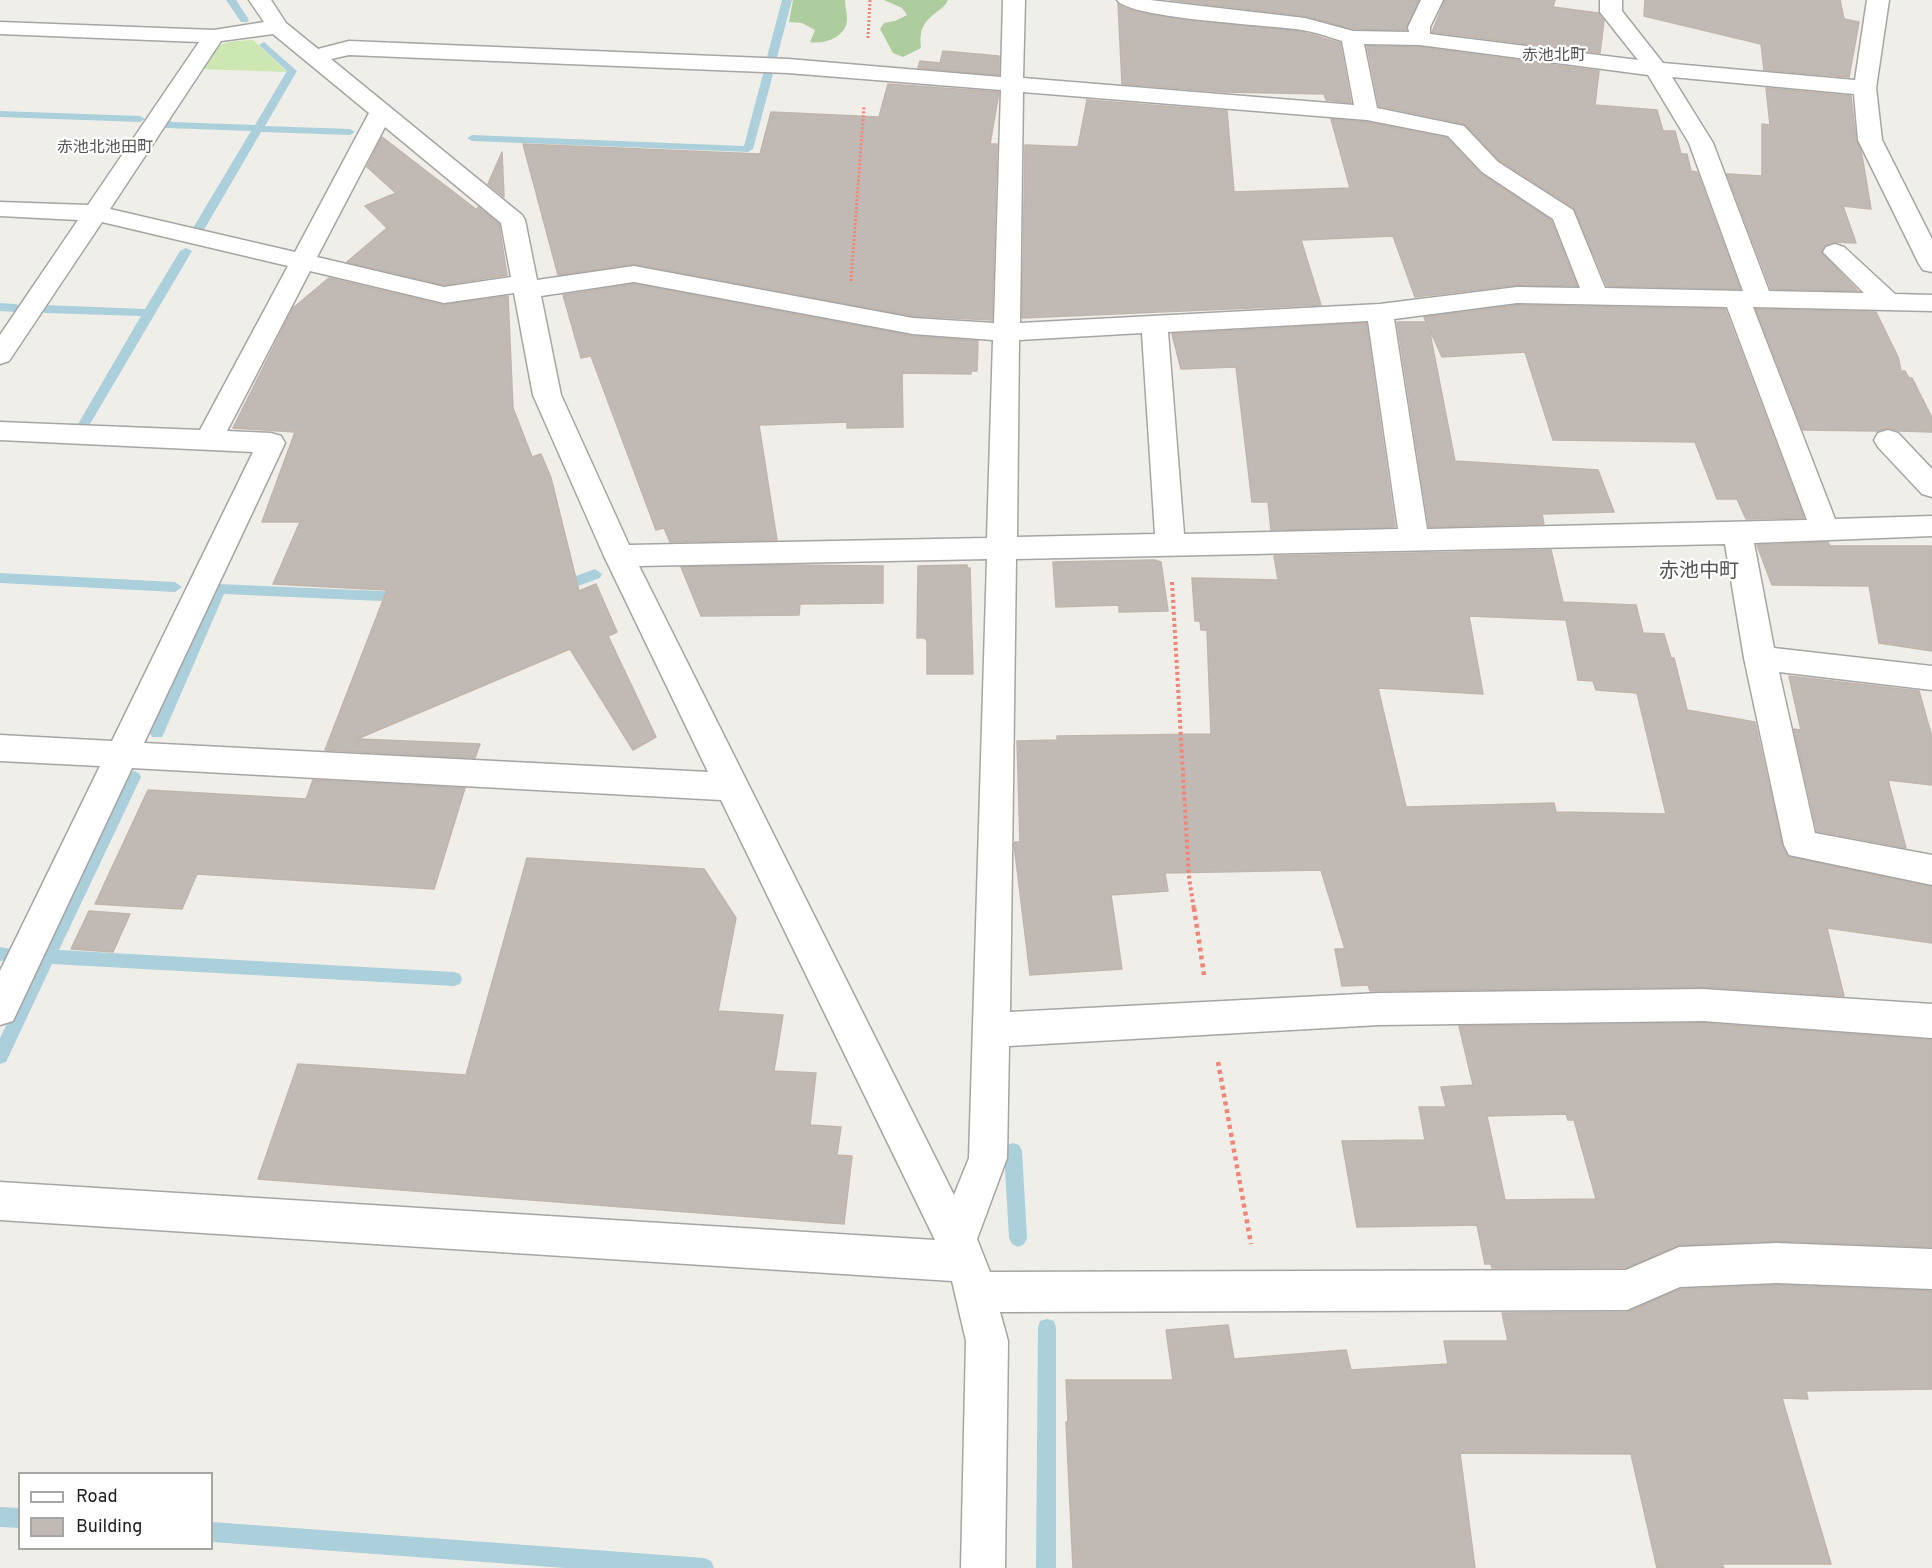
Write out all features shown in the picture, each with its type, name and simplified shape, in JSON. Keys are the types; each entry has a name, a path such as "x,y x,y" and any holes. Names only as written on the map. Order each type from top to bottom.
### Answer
{"street":[{"path":"260,0 278,27 513,220 547,395 619,556 966,1265 987,1341 983,1568"},
{"path":"966,1265 988,1158 1014,0"},
{"path":"1128,0 1151,7 1305,24 1352,37 1420,39 1656,69 1865,88"},
{"path":"1420,39 1419,27 1432,0"},
{"path":"1611,0 1611,12 1656,69 1701,143 1748,299 1825,530"},
{"path":"1878,0 1865,88 1870,140 1932,264"},
{"path":"0,28 214,36 278,27"},
{"path":"0,355 214,36"},
{"path":"1352,37 1366,114"},
{"path":"314,57 349,48 788,66 1366,114 1456,131 1490,167 1564,215 1595,295"},
{"path":"208,441 382,111"},
{"path":"0,209 95,213 444,295 634,274 913,326 1005,332 1380,312 1517,295 1932,303"},
{"path":"1835,252 1888,302"},
{"path":"1380,312 1414,540"},
{"path":"1154,324 1170,545"},
{"path":"0,431 271,443 0,1009"},
{"path":"1888,440 1932,487"},
{"path":"619,556 1738,533 1932,526"},
{"path":"1738,533 1760,658 1801,845 1932,870"},
{"path":"1760,658 1932,678"},
{"path":"0,748 731,787"},
{"path":"991,1030 1379,1010 1703,1005 1932,1021"},
{"path":"0,1201 966,1265 1260,1292 1627,1290 1679,1267 1777,1263 1932,1269"}],"path":[{"path":"848,314 867,72 870,0"},
{"path":"1170,545 1190,878 1210,1019 1260,1292"}],"green space":[{"path":"793,0 845,0 847,19 843,31 828,41 810,42 815,30 802,23 789,22"},
{"path":"884,0 948,0 923,27 921,48 903,57 893,53 880,29 884,23 907,15 902,8"},
{"path":"253,40 287,72 200,69 211,53 221,45 234,41"}],"building":[{"path":"1170,0 1419,0 1406,30 1353,29 1305,16"},
{"path":"1445,0 1555,0 1553,7 1598,13 1604,21 1600,53 1432,32"},
{"path":"1645,0 1840,0 1844,19 1859,22 1849,77 1764,70 1761,44 1644,16"},
{"path":"1118,3 1127,9 1147,14 1302,32 1340,43 1351,103 1326,100 1324,94 1225,92 1122,84"},
{"path":"1367,46 1420,47 1599,71 1595,105 1657,110 1663,131 1675,131 1681,154 1687,154 1691,171 1697,172 1740,289 1607,286 1574,208 1499,160 1464,124 1379,106"},
{"path":"943,51 999,56 999,75 918,68 920,61 940,63"},
{"path":"888,84 999,92 990,144 997,144 992,320 913,316 634,264 558,275 523,144 760,154 771,112 879,117"},
{"path":"1766,88 1851,96 1856,140 1861,150 1871,209 1843,206 1856,243 1834,242 1825,245 1821,252 1858,291 1771,289 1727,174 1762,176 1762,124 1770,125"},
{"path":"1087,100 1227,111 1234,192 1350,188 1331,119 1367,122 1447,138 1481,174 1551,220 1577,286 1517,285 1415,297 1393,236 1301,240 1321,305 1022,318 1025,145 1078,147"},
{"path":"382,137 477,210 478,207 499,224 507,275 444,285 347,262 387,228 365,206 396,193 367,167"},
{"path":"502,152 504,197 488,184"},
{"path":"329,278 443,305 508,296 513,408 532,457 541,454 551,478 579,591 596,584 617,632 608,636 656,737 633,750 570,649 357,739 480,744 475,758 325,750 387,590 273,584 300,522 262,522 295,432 233,428 293,308"},
{"path":"634,284 913,336 978,341 977,371 971,371 971,374 902,373 903,427 847,428 847,422 759,425 777,540 670,542 664,528 656,530 591,356 581,358 563,295"},
{"path":"1517,305 1725,309 1804,518 1746,519 1737,499 1717,499 1695,442 1553,440 1525,352 1442,357 1429,328 1455,461 1598,470 1614,512 1542,514 1544,524 1429,527 1397,322 1426,322 1424,317"},
{"path":"1756,309 1876,312 1898,357 1901,371 1905,371 1909,378 1912,378 1932,418 1932,432 1900,431 1889,428 1877,431 1803,430"},
{"path":"1366,323 1395,527 1271,530 1268,502 1252,502 1236,367 1181,369 1172,334"},
{"path":"1828,542 1830,546 1932,546 1932,651 1879,643 1869,586 1772,585 1757,545"},
{"path":"1551,550 1563,602 1636,605 1643,633 1664,634 1671,658 1674,658 1687,710 1755,722 1782,845 1787,856 1932,887 1932,943 1827,928 1844,996 1703,987 1370,991 1368,985 1342,986 1335,949 1345,949 1321,870 1165,873 1168,891 1111,895 1122,969 1030,975 1014,844 1020,842 1017,741 1057,740 1057,736 1211,734 1207,630 1201,630 1200,621 1195,621 1192,578 1278,580 1274,556","holes":["1469,616 1566,620 1578,680 1593,681 1596,690 1637,693 1666,814 1556,812 1554,803 1406,807 1378,688 1483,694"]},
{"path":"1154,560 1161,562 1168,611 1119,612 1119,605 1056,607 1053,562"},
{"path":"967,565 967,568 970,568 973,674 927,674 927,641 925,638 917,638 918,566"},
{"path":"883,566 883,603 800,604 799,615 701,616 681,567"},
{"path":"1789,676 1919,691 1932,737 1932,785 1888,780 1906,848 1817,831 1794,729 1801,730"},
{"path":"313,780 465,788 434,889 197,874 182,909 95,904 148,790 306,799"},
{"path":"527,858 704,869 736,918 718,1011 783,1015 774,1071 816,1073 810,1125 841,1127 837,1155 852,1156 844,1224 258,1179 298,1064 466,1075"},
{"path":"89,911 130,914 113,952 71,949"},
{"path":"1703,1023 1932,1040 1932,1247 1777,1241 1679,1245 1626,1268 1492,1268 1491,1264 1485,1264 1477,1225 1357,1227 1342,1141 1425,1140 1419,1107 1446,1107 1441,1087 1473,1085 1459,1026","holes":["1566,1114 1568,1120 1574,1120 1596,1199 1505,1200 1487,1116"]},
{"path":"1777,1285 1932,1291 1932,1389 1806,1391 1808,1399 1782,1398 1831,1564 1722,1564 1724,1568 1657,1568 1631,1454 1460,1453 1475,1568 1073,1568 1066,1380 1173,1380 1166,1330 1228,1325 1234,1359 1346,1350 1351,1370 1448,1364 1444,1341 1508,1341 1502,1313 1627,1312 1681,1289"}],"waterway":[{"path":"231,0 244,20"},
{"path":"772,57 787,0"},
{"path":"258,128 292,71 264,45"},
{"path":"472,138 748,149 768,74"},
{"path":"0,114 140,119"},
{"path":"167,121 166,125 258,128"},
{"path":"199,228 258,128"},
{"path":"258,128 350,132"},
{"path":"149,313 186,251"},
{"path":"0,307 16,308"},
{"path":"45,309 149,313"},
{"path":"84,424 149,313"},
{"path":"559,588 595,574"},
{"path":"0,578 175,587"},
{"path":"157,733 219,589 403,597"},
{"path":"0,1056 134,777"},
{"path":"0,954 10,955"},
{"path":"48,957 454,979"},
{"path":"1013,1151 1018,1238"},
{"path":"1046,1568 1047,1328"},
{"path":"0,1517 18,1518"},
{"path":"213,1532 704,1568"}],"district":[{"name":"赤池北町","path":"1554,57"},
{"name":"赤池北池田町","path":"105,149"},
{"name":"赤池中町","path":"1699,573"}]}
